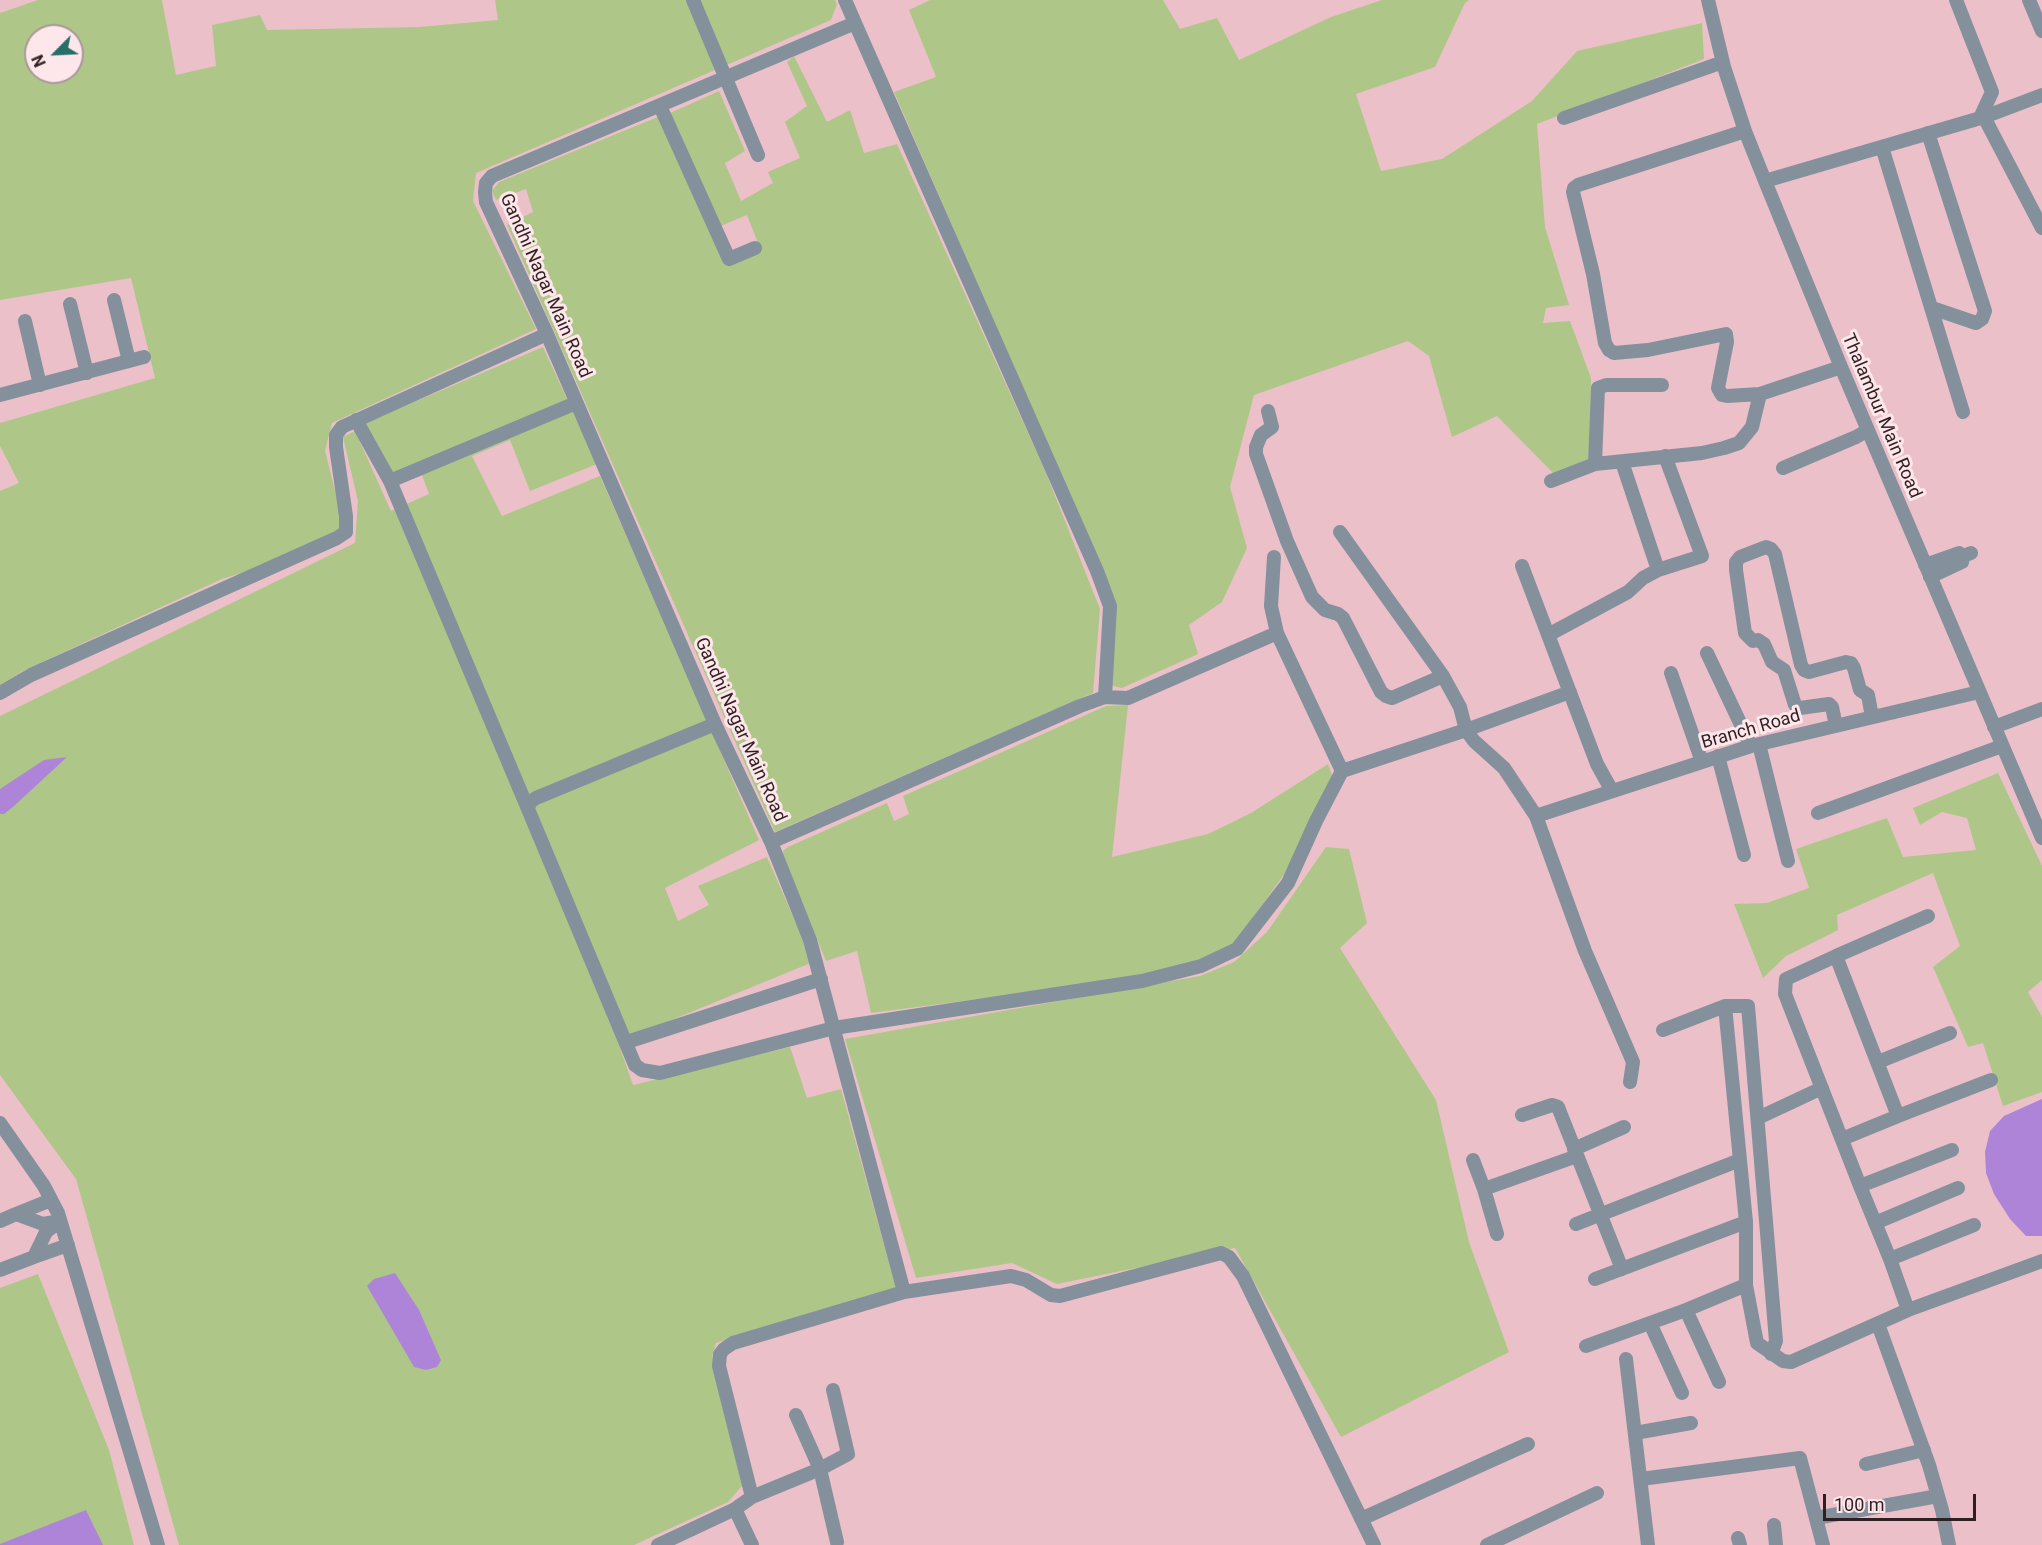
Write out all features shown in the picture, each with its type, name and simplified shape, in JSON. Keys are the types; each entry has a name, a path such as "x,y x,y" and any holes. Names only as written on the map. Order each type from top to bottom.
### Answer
{"street":[{"path":"693,0 758,155"},
{"path":"845,0 1110,606 1105,697"},
{"path":"1956,0 1992,92 1982,118 2042,228"},
{"path":"2029,0 2042,31"},
{"name":"Thalambur Main Road","path":"1710,1 1723,62 1745,131 1841,367 2042,838"},
{"name":"Gandhi Nagar Main Road","path":"855,23 492,176 486,183 484,192 486,202 547,334 715,724 771,842 810,940 904,1292"},
{"path":"1564,118 1723,62"},
{"path":"1765,181 1982,118 2042,95"},
{"path":"660,106 729,259 755,248"},
{"path":"1745,131 1578,185 1573,192 1593,274 1605,343 1614,353 1648,350 1726,334 1727,342 1718,388 1719,392 1727,396 1760,394 1841,367"},
{"path":"1928,133 1985,311 1982,319 1976,323 1932,308"},
{"path":"1882,147 1964,412"},
{"path":"114,300 129,361"},
{"path":"70,304 87,373"},
{"path":"25,321 40,385"},
{"path":"0,693 31,675 337,538 346,532 346,516 336,447 336,435 342,427 547,334"},
{"path":"0,396 144,357"},
{"path":"1595,464 1598,388 1606,385 1662,385"},
{"path":"1551,481 1595,464 1702,453 1739,442 1752,427 1760,394"},
{"path":"390,481 576,402"},
{"path":"1268,411 1272,427 1261,435 1256,454 1287,541 1312,597 1325,610 1343,618 1380,692 1386,696 1392,698 1443,676"},
{"path":"356,420 390,481 635,1065 642,1070 660,1073 834,1028 1142,981 1201,966 1237,949 1288,883 1342,771 1466,730 1570,692"},
{"path":"1783,468 1868,430"},
{"path":"1548,635 1628,592 1643,578 1658,570 1702,556 1665,456"},
{"path":"1622,462 1658,570"},
{"path":"1340,532 1443,676 1460,707 1466,730 1474,741 1504,768 1536,816 1585,951 1634,1062 1630,1082"},
{"path":"1836,726 1833,707 1829,704 1800,708 1795,705 1784,670 1772,662 1761,641 1753,641 1745,633 1736,562 1740,557 1766,547 1771,549 1775,554 1804,670 1809,672 1846,662 1851,663 1860,690 1868,694 1872,717"},
{"path":"1928,571 1959,553 1966,555"},
{"path":"1274,557 1271,606 1277,633 1342,771"},
{"path":"1522,566 1598,764 1612,791"},
{"path":"771,842 1080,706 1105,697 1128,698 1277,633"},
{"path":"1707,653 1755,745 1788,861"},
{"path":"1784,670 1801,665"},
{"path":"1671,673 1702,762"},
{"name":"Branch Road","path":"1536,816 1755,745 1979,692"},
{"path":"1994,727 2042,709"},
{"path":"528,809 530,802 536,798 715,724"},
{"path":"1818,813 2002,746"},
{"path":"1718,756 1744,855"},
{"path":"1908,1310 1890,1259 1785,997 1784,987 1786,979 1928,916"},
{"path":"1836,956 1898,1116"},
{"path":"627,1042 821,979"},
{"path":"1725,1006 1746,1222 1746,1285 1757,1343 1783,1361 1791,1362 1908,1310 2042,1261"},
{"path":"1663,1030 1725,1006 1748,1006 1776,1341 1771,1353"},
{"path":"1878,1062 1950,1033"},
{"path":"1842,1139 1991,1080"},
{"path":"1758,1118 1822,1088"},
{"path":"1522,1115 1552,1105 1558,1107 1563,1114 1575,1152 1622,1269"},
{"path":"0,1123 44,1186 60,1221 158,1545"},
{"path":"1484,1189 1575,1152 1624,1127"},
{"path":"1860,1186 1952,1150"},
{"path":"1473,1160 1497,1234"},
{"path":"1576,1224 1740,1166 1762,1168"},
{"path":"1875,1223 1958,1188"},
{"path":"0,1221 51,1200"},
{"path":"16,1214 43,1224 60,1221"},
{"path":"34,1257 46,1232 60,1221"},
{"path":"1595,1279 1746,1222"},
{"path":"1890,1259 1974,1225"},
{"path":"0,1270 68,1245"},
{"path":"752,1497 719,1366 720,1354 733,1343 904,1292 1011,1276 1026,1280 1051,1295 1060,1296 1221,1253 1229,1257 1243,1276 1374,1545"},
{"path":"1586,1346 1686,1310 1746,1285"},
{"path":"1686,1310 1719,1382"},
{"path":"1650,1323 1682,1393"},
{"path":"1878,1324 1924,1450 1938,1496 1949,1545"},
{"path":"1626,1359 1648,1545"},
{"path":"658,1545 735,1509 752,1497 820,1469 848,1454 833,1390"},
{"path":"796,1415 820,1469 837,1542"},
{"path":"1635,1433 1691,1423"},
{"path":"1361,1519 1528,1444"},
{"path":"1866,1464 1924,1450"},
{"path":"1641,1479 1800,1458 1823,1545"},
{"path":"1487,1545 1597,1493"},
{"path":"1816,1518 1938,1496"},
{"path":"735,1509 752,1545"},
{"path":"1774,1525 1776,1545"}],"green space":[{"path":"38,0 162,0 176,75 216,66 212,25 260,15 267,30 419,27 498,20 495,0 835,0 837,4 831,20 476,173 473,201 536,329 332,423 325,451 342,518 339,531 262,567 222,579 23,671 0,685 0,491 19,483 0,446 0,423 155,378 131,278 0,300 0,13"},
{"path":"930,0 1163,0 1180,29 1217,18 1239,60 1331,17 1382,0 1469,0 1465,3 1435,67 1356,94 1381,171 1442,159 1532,101 1577,51 1702,23 1704,59 1537,124 1545,227 1569,305 1546,308 1543,323 1570,321 1591,378 1590,460 1553,473 1497,416 1452,437 1429,356 1408,341 1254,395 1230,487 1247,548 1222,602 1189,625 1198,654 1122,688 1109,685 1113,596 894,92 936,77 909,10"},
{"path":"794,56 827,122 850,110 864,153 897,144 1044,468 1100,609 1093,693 775,832 507,225 533,212 526,189 496,200 492,191 499,182 660,116 723,256 758,243 747,215 718,227 668,114 719,91 745,151 725,163 741,201 773,183 768,172 800,158 785,122 807,106 787,62"},
{"path":"543,347 597,464 530,491 510,440 472,456 502,516 600,476 759,840 665,888 678,921 709,905 698,886 767,857 813,962 618,1042 633,1085 790,1047 807,1098 841,1089 896,1288 716,1343 712,1356 742,1486 728,1502 634,1545 179,1545 76,1179 0,1075 0,716 355,543 358,501 343,437 355,431 391,511 429,494 422,475 399,484 365,423"},
{"path":"1128,705 1112,857 1208,834 1251,813 1328,764 1333,778 1285,873 1231,948 1198,961 1140,978 871,1013 857,951 826,961 783,856 783,851 887,803 894,821 909,814 903,796 1106,706"},
{"path":"1998,773 2042,866 2042,980 2028,992 2042,1017 2042,1092 2003,1106 1983,1043 1968,1047 1933,967 1960,946 1933,873 1837,915 1838,930 1786,956 1763,978 1734,904 1767,903 1809,888 1796,849 1887,818 1903,857 1976,850 1967,818 1942,812 1920,825 1913,808"},
{"path":"1326,847 1349,849 1367,923 1340,948 1436,1100 1469,1242 1509,1352 1341,1437 1235,1248 1057,1284 1012,1263 916,1278 845,1039 1200,976 1234,962 1267,932"},
{"path":"38,1274 109,1450 134,1545 0,1545 0,1288"}],"shaded area":[{"path":"67,757 14,806 4,814 0,814 0,789 44,760"},
{"path":"2042,1099 2042,1236 2026,1236 2010,1219 1994,1194 1986,1173 1985,1152 1990,1131 2004,1116"},
{"path":"395,1273 419,1310 441,1360 437,1367 426,1370 414,1367 367,1286 374,1279"},
{"path":"86,1510 103,1545 0,1545 0,1544"}]}
